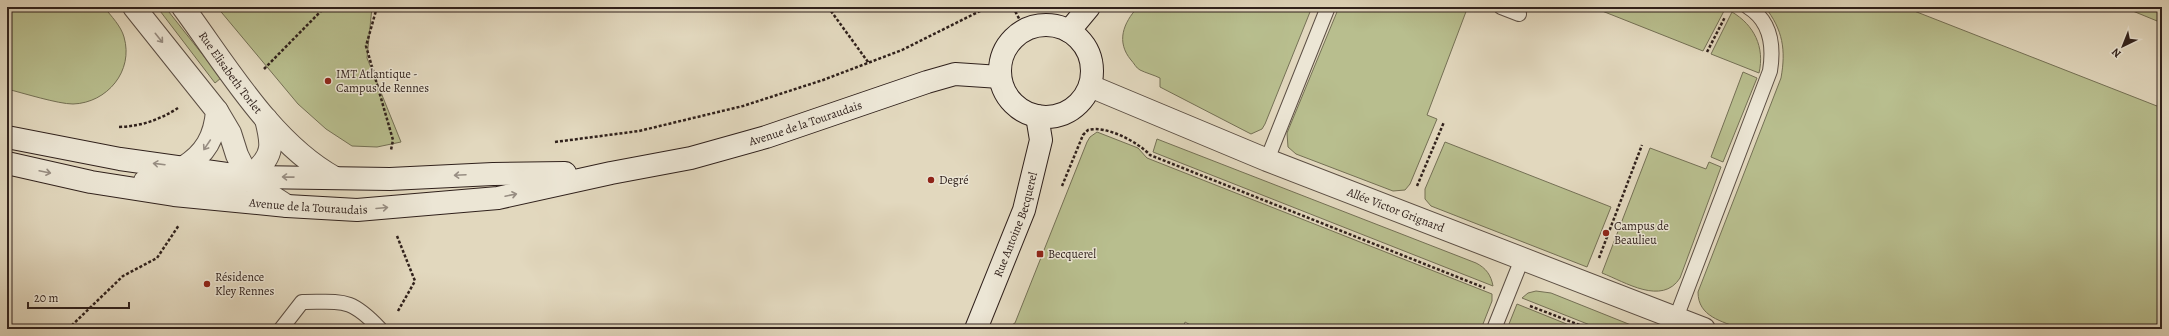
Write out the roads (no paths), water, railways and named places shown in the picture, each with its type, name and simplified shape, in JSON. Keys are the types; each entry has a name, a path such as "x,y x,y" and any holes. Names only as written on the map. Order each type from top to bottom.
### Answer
{"main road":[{"path":"134,7 217,111 225,123 234,143 238,159 248,177 259,188 287,206"},
{"name":"Rue Elisabeth Torlet","path":"183,7 266,118 303,157 335,178"},
{"path":"1069,31 1089,7"},
{"path":"1046,25 1069,31 1079,38 1087,48 1092,59 1090,86 1082,99 1072,110 1058,116 1037,116 1022,111 1010,100 1003,90 1000,77 1000,64 1004,51 1012,40 1025,30 1046,25"},
{"name":"Avenue de la Touraudais","path":"7,163 120,187 174,195 287,206 357,210 498,198 611,173 691,158 732,148 927,82 955,74 1000,77"},
{"name":"Allée Victor Grignard","path":"1090,86 1267,160 1704,329"},
{"path":"184,167 197,159 207,146 216,125 217,111"},
{"name":"Rue Antoine Becquerel","path":"976,329 1024,210 1040,140 1037,116"},
{"name":"Rue Elisabeth Torlet","path":"120,187 144,181 216,188 237,184 262,166 270,150 271,140 266,118"},
{"name":"Avenue de la Touraudais","path":"7,137 120,159 248,177 390,179 494,174 611,173"}],"lane":[{"path":"1267,160 1328,7"},
{"path":"1502,7 1519,14"},
{"path":"1676,318 1770,71 1773,43 1768,30 1761,19 1748,7"},
{"path":"1494,329 1522,259"},
{"path":"281,329 302,302 347,302 359,309 380,329"}],"place":[{"name":"IMT Atlantique - Campus de Rennes","path":"328,81"},
{"name":"Degré","path":"931,180"},
{"name":"Campus de Beaulieu","path":"1606,233"},
{"name":"Becquerel","path":"1040,254"},
{"name":"Résidence Kley Rennes","path":"207,284"}]}
